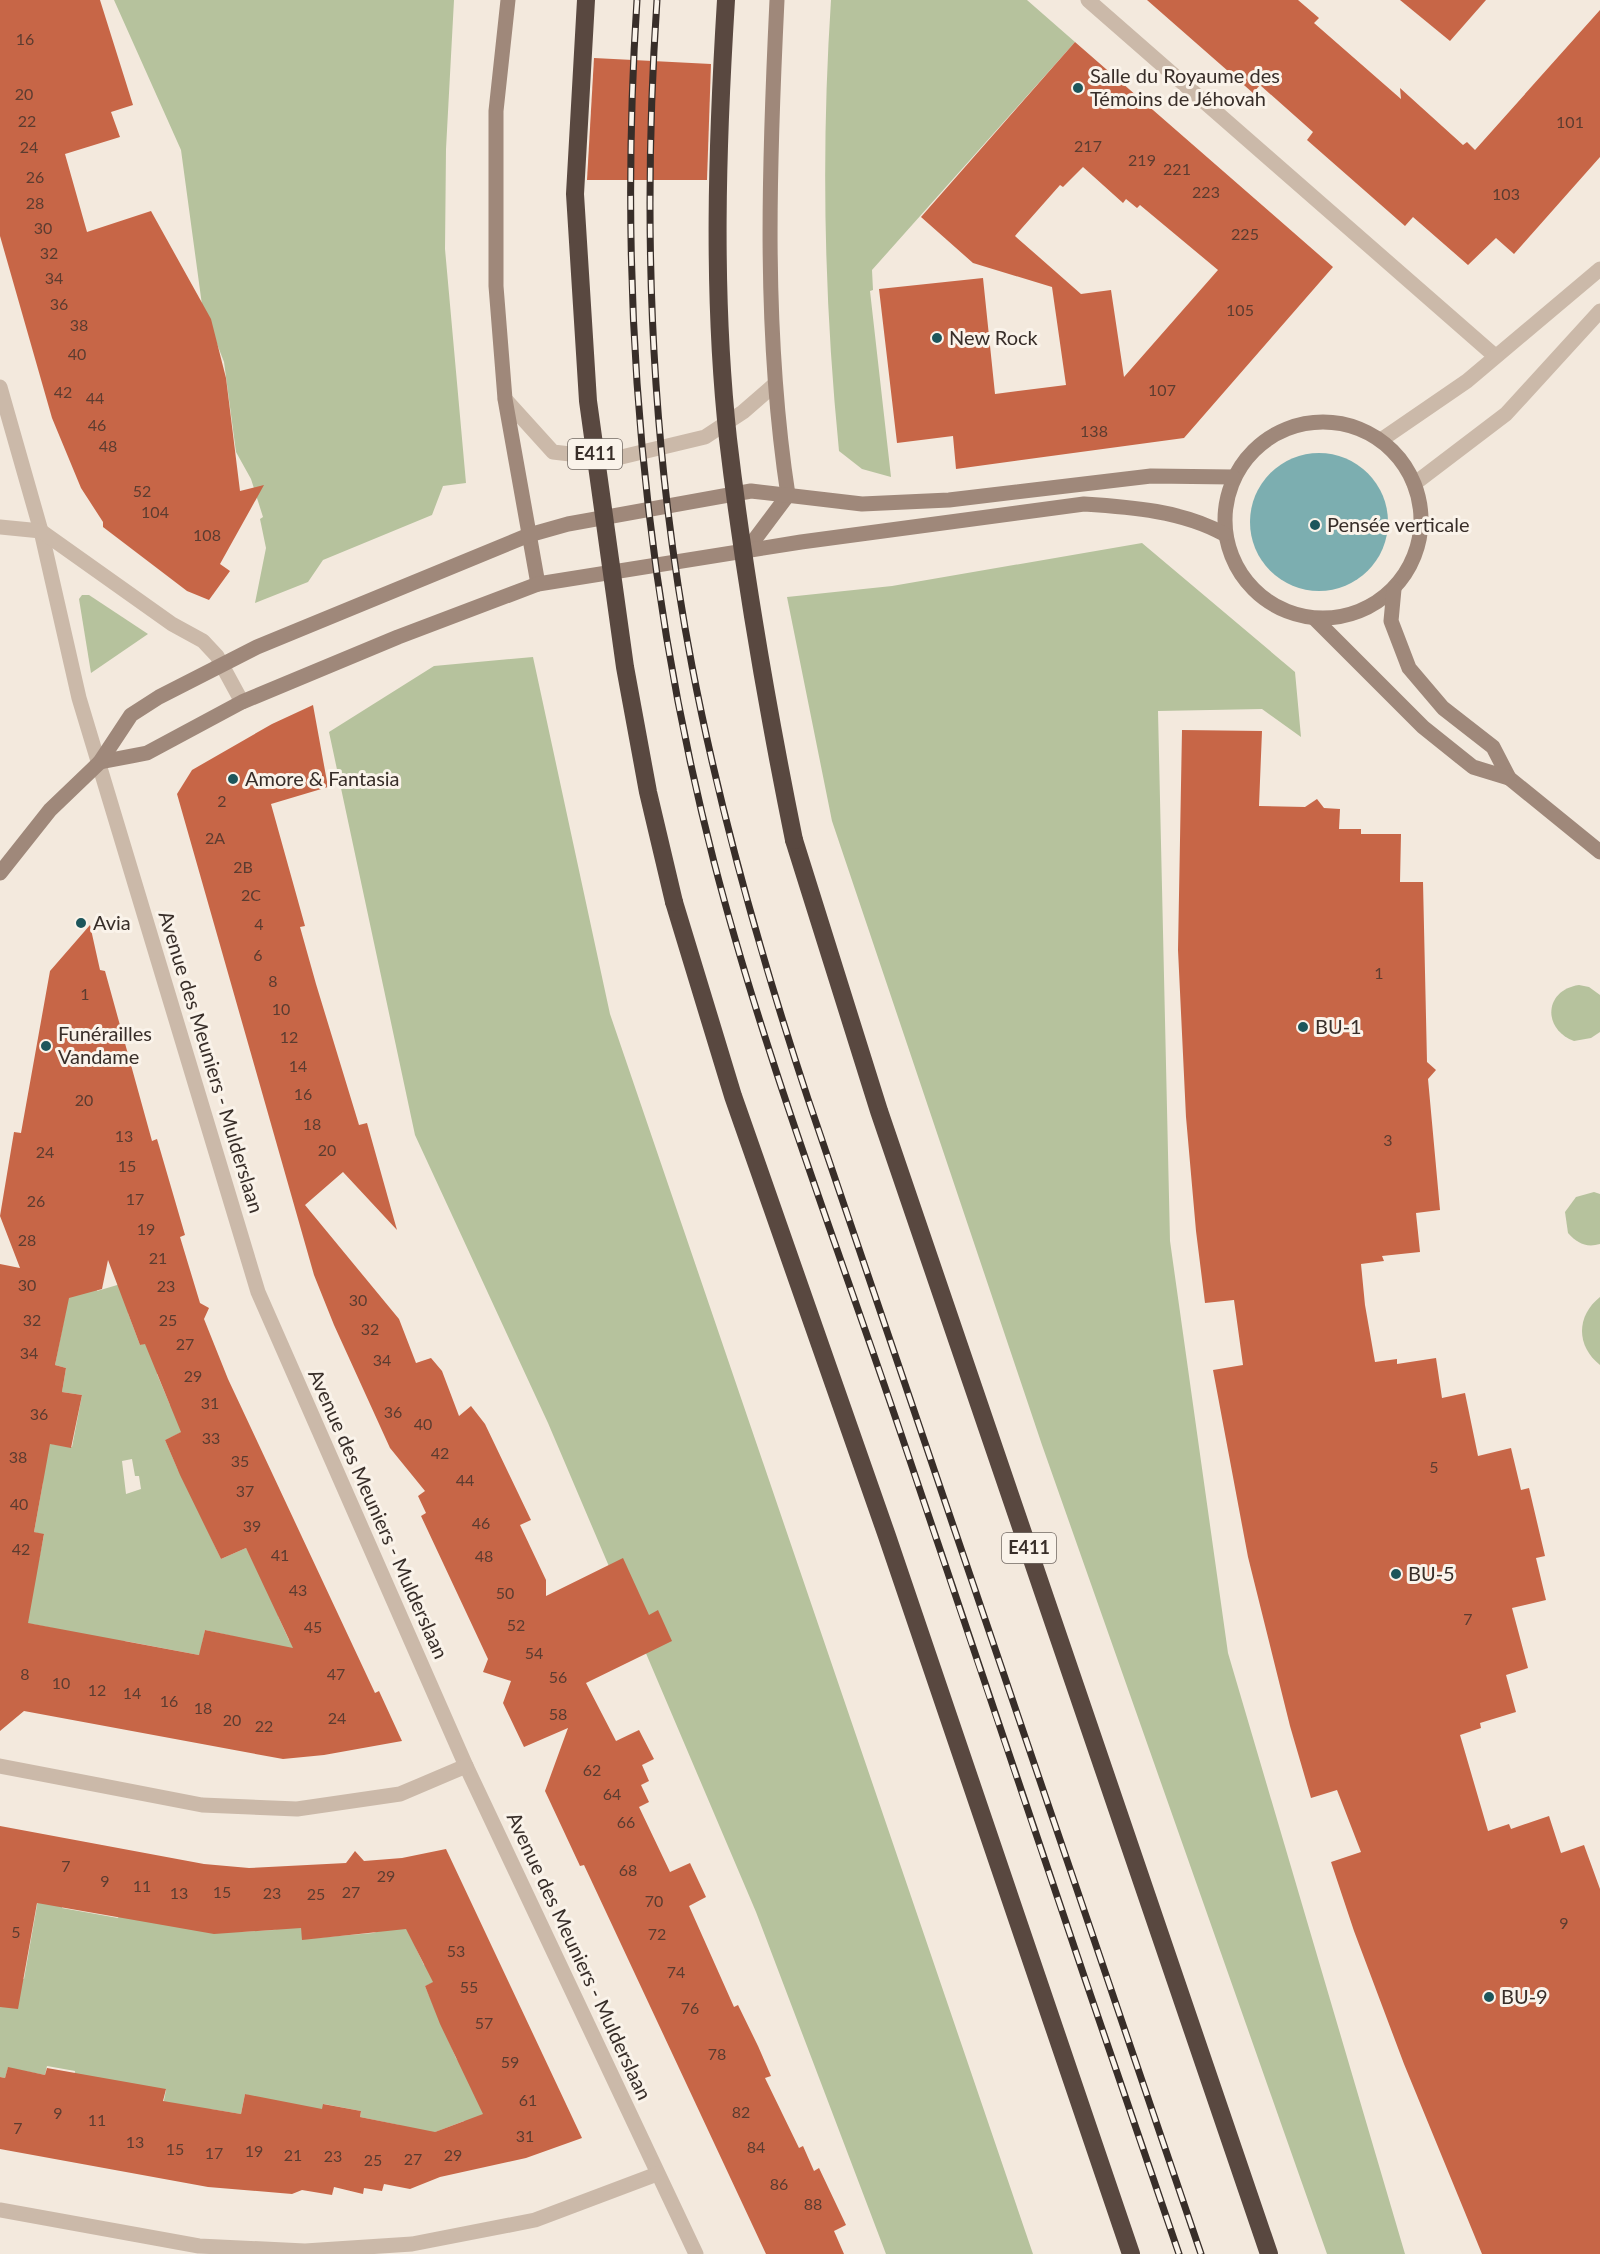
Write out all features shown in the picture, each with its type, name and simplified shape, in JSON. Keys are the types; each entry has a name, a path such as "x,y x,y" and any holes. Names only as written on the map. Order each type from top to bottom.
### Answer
{"highway":[{"name":"E411","path":"586,0 575,194 588,400 626,667 648,792 674,902 733,1096 891,1547 1131,2254"},
{"name":"E411","path":"726,0 717,144 720,324 728,437 762,680 794,840 883,1122 1269,2254"}],"street":[{"path":"508,0 496,111 496,286 505,399 538,585"},
{"path":"746,551 788,495 774,385 769,180 777,0"},
{"path":"1088,0 1495,356"},
{"path":"1381,440 1467,381 1600,269"},
{"path":"1414,484 1506,414 1600,311"},
{"path":"505,399 553,452 613,459 705,437 743,412 774,385"},
{"name":"Avenue des Meuniers - Mulderslaan","path":"0,387 41,531 79,698 258,1292 466,1766 696,2254"},
{"path":"1327,421 1356,427 1381,440 1401,460 1414,484 1421,512 1420,539 1411,566 1394,589 1377,603 1359,613 1315,619 1282,611 1255,592 1234,566 1224,534 1225,505 1233,477 1250,453 1272,435 1299,424 1327,421"},
{"path":"0,873 50,810 100,762 131,715 159,697 257,647 529,535 568,524 751,490 862,504 949,501 1151,476 1233,477"},
{"path":"100,762 147,753 242,702 398,637 538,585 746,551 1084,504 1125,507 1202,521 1224,534"},
{"path":"0,527 41,531 172,624 203,641 222,664 242,702"},
{"path":"1394,589 1391,621 1409,668 1443,708 1493,747 1509,778"},
{"path":"1315,619 1423,727 1473,767 1509,778 1600,852"},
{"path":"0,1766 202,1804 297,1809 400,1794 466,1766"},
{"path":"0,2210 199,2246 305,2251 411,2244 535,2220 657,2174"}],"green space":[{"path":"114,0 454,0 446,149 445,249 466,483 443,486 432,515 323,560 308,582 255,603 266,548 260,519 263,517 251,479 236,452 224,362 202,305 181,150"},
{"path":"831,0 1027,0 1075,42 872,270 873,290 870,291 891,477 862,469 839,451 830,338 826,226 826,113"},
{"path":"1142,543 1295,672 1301,737 1262,709 1158,711 1170,1241 1228,1653 1405,2254 1327,2254 1042,1445 832,821 787,597 892,586"},
{"path":"82,595 89,595 148,634 91,673 79,599"},
{"path":"533,657 610,1014 1033,2254 886,2254 756,1912 548,1423 415,1135 329,732 434,666"},
{"path":"1579,985 1589,987 1600,995 1600,1032 1591,1038 1574,1041 1556,1028 1551,1010 1559,994 1567,988"},
{"path":"96,1113 99,1126 93,1128 101,1156 88,1162 92,1176 103,1174 107,1188 98,1191 111,1240 121,1238 125,1251 128,1251 144,1308 128,1313 140,1345 154,1340 165,1370 157,1374 170,1405 179,1401 190,1428 165,1440 178,1470 210,1456 222,1484 209,1490 216,1506 223,1503 230,1518 207,1529 221,1559 246,1548 281,1615 278,1616 289,1640 296,1637 309,1664 302,1668 308,1680 300,1685 315,1705 253,1694 255,1679 225,1674 225,1672 215,1671 214,1675 197,1671 199,1655 125,1641 121,1660 84,1652 85,1647 51,1641 52,1628 32,1624 28,1640 0,1631 0,1605 6,1581 21,1583 24,1563 38,1564 44,1535 34,1532 43,1482 31,1479 39,1442 72,1447 82,1395 62,1392 66,1368 55,1365 66,1309 51,1306 58,1264 62,1264 63,1256 51,1253 55,1232 67,1234 72,1212 66,1210 70,1192 85,1195 76,1133 73,1132 76,1118","holes":["115,1254 124,1283 97,1291 92,1261","132,1459 135,1476 139,1476 141,1489 126,1494 122,1461","205,1630 232,1636 229,1649 202,1644"]},
{"path":"1594,1192 1600,1194 1600,1244 1586,1245 1575,1240 1568,1233 1565,1212 1576,1197"},
{"path":"1600,1297 1600,1365 1586,1349 1582,1331 1586,1313"},
{"path":"40,1888 65,1892 62,1908 118,1918 119,1915 238,1932 274,1930 300,1920 303,1939 373,1933 409,1922 416,1948 424,1965 429,1963 437,1981 425,1986 456,2058 505,2129 464,2121 425,2136 397,2136 399,2125 360,2117 361,2111 324,2104 320,2122 245,2094 241,2114 210,2109 161,2115 166,2090 74,2081 75,2071 47,2066 45,2075 8,2068 5,2078 0,2077 0,1975 24,1979"}],"water":[{"path":"1319,453 1345,458 1368,473 1383,496 1388,522 1383,548 1368,571 1345,586 1319,591 1293,586 1270,571 1255,548 1250,522 1255,496 1270,473 1293,458"}],"building":[{"path":"0,0 100,0 133,105 111,112 120,137 65,154 87,232 151,211 211,319 226,378 240,491 264,485 220,564 230,571 209,600 187,591 103,527 103,522 81,488 52,418 0,236"},
{"path":"1147,0 1298,0 1319,18 1314,23 1401,99 1400,88 1463,145 1467,142 1475,150 1600,10 1600,157 1514,254 1496,238 1468,265 1413,217 1405,226 1307,140 1313,132 1260,85 1253,93"},
{"path":"1400,0 1486,0 1450,41"},
{"path":"1075,42 1333,267 1184,438 956,469 953,436 897,443 879,289 983,278 995,394 1066,385 1052,287 973,263 921,217","holes":["1083,167 1123,203 1126,199 1137,208 1140,205 1218,270 1124,377 1111,290 1081,294 1015,236 1060,185 1063,187"]},
{"path":"594,58 711,64 707,180 587,180"},
{"path":"313,705 328,787 271,804 305,926 300,927 316,984 359,1125 367,1123 397,1230 343,1172 305,1205 399,1319 416,1363 431,1358 442,1371 459,1416 471,1406 485,1424 531,1520 520,1525 546,1580 546,1596 623,1558 649,1615 658,1610 672,1641 586,1683 616,1741 639,1730 654,1759 642,1765 649,1781 641,1785 649,1802 639,1807 670,1872 690,1863 706,1897 689,1906 734,2007 738,2005 758,2046 771,2076 765,2078 799,2148 803,2146 814,2171 819,2168 846,2225 834,2231 844,2254 766,2254 584,1865 580,1866 545,1791 568,1728 524,1747 503,1703 511,1681 483,1672 488,1659 421,1516 426,1513 418,1496 425,1491 390,1448 314,1275 177,794 192,770 272,724"},
{"path":"1182,730 1262,731 1259,806 1305,807 1317,799 1324,808 1340,809 1339,829 1361,829 1361,834 1401,834 1400,882 1423,882 1427,1062 1436,1070 1428,1079 1440,1210 1416,1213 1420,1252 1382,1256 1384,1261 1361,1264 1365,1305 1375,1362 1397,1359 1397,1364 1436,1358 1442,1398 1465,1393 1478,1456 1511,1448 1521,1490 1529,1488 1545,1556 1536,1558 1546,1600 1512,1608 1528,1668 1506,1675 1516,1712 1480,1723 1481,1728 1460,1735 1488,1831 1509,1824 1511,1829 1549,1816 1561,1853 1584,1845 1600,1889 1600,2254 1482,2254 1404,2064 1354,1931 1331,1862 1361,1852 1337,1790 1311,1798 1290,1726 1248,1557 1213,1370 1243,1365 1234,1300 1205,1303 1196,1231 1186,1117 1178,950"},
{"path":"90,925 100,970 105,971 152,1141 157,1139 185,1235 180,1237 200,1303 209,1308 204,1319 228,1379 375,1693 379,1691 402,1741 324,1755 283,1759 24,1711 0,1731 0,1264 20,1268 0,1216 14,1132 21,1133 50,971","holes":["108,1260 140,1345 145,1344 181,1432 165,1440 221,1559 246,1548 293,1648 205,1630 199,1655 28,1623 44,1534 34,1532 50,1444 71,1448 82,1395 62,1392 66,1368 55,1365 69,1298 102,1289"]},
{"path":"0,1826 204,1864 249,1868 346,1863 355,1851 364,1861 402,1858 446,1849 582,2138 526,2158 440,2177 410,2189 384,2184 382,2191 364,2188 363,2194 334,2187 332,2195 302,2190 292,2194 208,2187 0,2149 0,2077 5,2078 8,2067 45,2075 47,2068 166,2089 163,2101 241,2114 245,2094 322,2109 323,2104 361,2111 360,2117 435,2132 483,2114 440,2024 425,1986 433,1982 406,1929 302,1940 301,1928 214,1934 37,1903 18,2009 0,2007"}],"railway":[{"path":"637,0 632,109 631,217 634,326 641,434 668,649 689,756 714,862 778,1077 1179,2254"},
{"path":"657,0 652,83 650,251 659,418 678,584 715,776 758,938 808,1099 1201,2254"}],"place":[{"name":"Salle du Royaume des Témoins de Jéhovah","path":"1078,88"},
{"name":"New Rock","path":"937,338"},
{"name":"Pensée verticale","path":"1315,525"},
{"name":"Amore & Fantasia","path":"233,779"},
{"name":"Avia","path":"81,923"},
{"name":"BU-1","path":"1303,1027"},
{"name":"Funérailles Vandame","path":"46,1046"},
{"name":"BU-5","path":"1396,1574"},
{"name":"BU-9","path":"1489,1997"}]}
